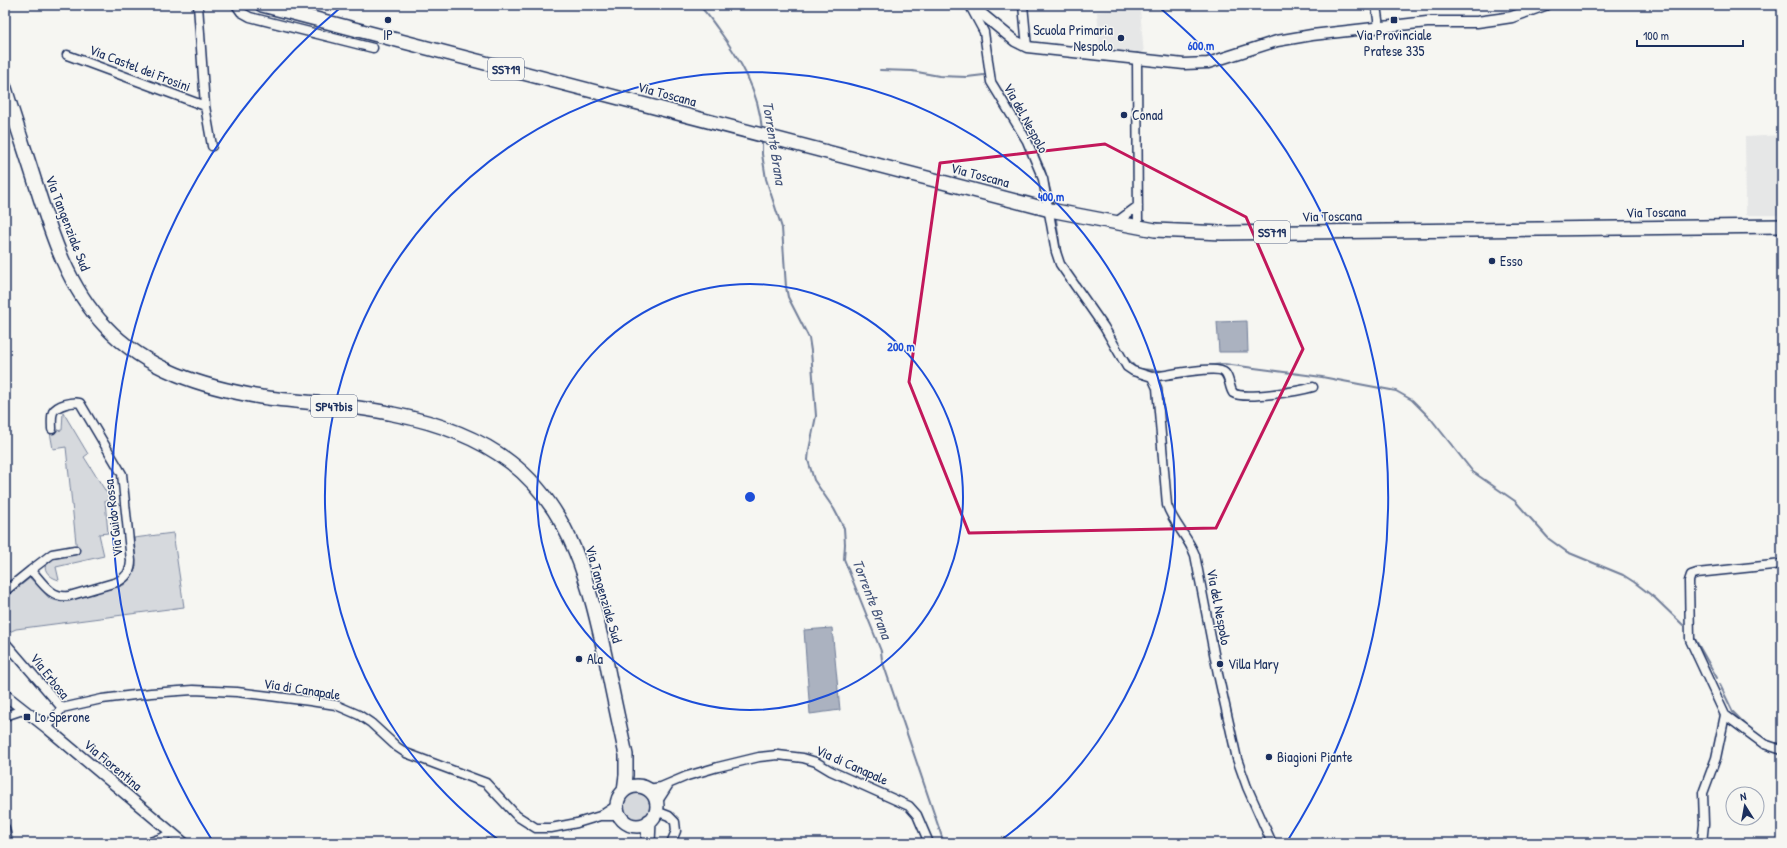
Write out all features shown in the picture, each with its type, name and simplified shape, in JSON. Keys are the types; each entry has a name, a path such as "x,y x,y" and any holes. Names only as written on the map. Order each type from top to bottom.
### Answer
{"main road":[{"name":"Via Toscana","path":"262,5 1050,210 1138,227 1166,231 1222,233 1782,226"},
{"name":"Via Tangenziale Sud","path":"5,88 48,222 66,268 83,298 95,314 112,333 127,346 157,366 174,374 219,388 282,400 372,410 440,426 472,439 491,449 510,462 540,491 562,523 571,541 585,578 596,617 626,755 635,775 654,796 654,812"},
{"name":"Via Tangenziale Sud","path":"619,811 618,798 624,791 626,755"},
{"path":"624,791 633,786 646,788"},
{"path":"619,811 625,822 632,825 641,825 654,812"},
{"path":"648,843 654,812"},
{"path":"632,825 642,843"}],"street":[{"path":"198,5 205,106 212,146"},
{"path":"236,5 241,12 250,17 373,48"},
{"path":"970,5 980,9 1015,41 1027,47 1184,64 1208,63 1277,41 1312,35 1427,22 1477,22 1499,20 1545,5"},
{"name":"Via del Nespolo","path":"970,5 984,32 991,82 1033,153 1045,186 1056,252 1063,270 1104,327 1127,366 1132,371 1152,377 1203,370 1221,371 1226,374 1233,393 1242,396 1297,391 1313,387"},
{"path":"1023,5 1027,47"},
{"path":"1376,5 1379,27"},
{"name":"Via Castel dei Frosini","path":"67,55 205,106"},
{"path":"1137,58 1138,227"},
{"path":"1115,223 1138,206"},
{"name":"Via del Nespolo","path":"1152,377 1157,388 1159,403 1166,505 1189,542 1195,555 1218,674 1237,759 1247,787 1272,843"},
{"name":"Via Guido Rossa","path":"31,570 52,593 65,597 121,580 126,576 131,564 123,479 118,466 80,403 72,402 56,410 53,414 52,429"},
{"path":"5,591 52,554 75,550"},
{"path":"1782,564 1697,573 1691,575 1689,578 1690,640 1725,715 1764,744 1782,750"},
{"name":"Via Erbosa","path":"5,642 62,708 47,728"},
{"name":"Via di Canapale","path":"62,708 102,699 193,690 269,696 336,705 371,723 397,747 406,753 486,783 517,816 536,828 551,828 619,811"},
{"name":"Via Fiorentina","path":"5,695 47,728 184,843"},
{"path":"5,716 23,710"},
{"path":"1702,843 1704,824 1703,793 1716,758 1725,715"},
{"name":"Via di Canapale","path":"646,788 670,784 687,776 759,757 778,755 803,758 816,762 831,771 895,798 909,806 916,815 929,843"},
{"path":"670,784 654,812 669,816 675,822 676,830 671,843"},
{"path":"5,828 8,843"},
{"path":"147,843 162,838 171,832"}],"highlighted area":[{"path":"1105,144 1246,217 1303,349 1216,528 969,533 909,382 940,163"}],"shaded area":[{"name":"Scuola Primaria Nespolo","path":"1140,9 1144,55 1100,48 1097,12"},
{"path":"1782,135 1782,215 1746,215 1745,137"},
{"path":"1247,321 1248,352 1219,352 1217,322"},
{"path":"63,412 88,454 84,457 108,495 109,501 105,501 108,533 99,534 104,556 56,567 59,580 50,575 45,567 54,558 77,552 66,447 53,449 50,432 62,430"},
{"path":"173,533 184,607 16,629 5,634 5,598 30,578 50,599 62,602 124,585 136,566 134,538"},
{"path":"832,628 840,710 810,714 804,630"},
{"path":"637,792 647,796 651,806 647,816 637,820 627,816 623,806 627,796"}],"waterway":[{"name":"Torrente Brana","path":"698,5 709,16 741,64 753,89 762,130"},
{"path":"880,70 912,71 939,76 967,77 984,75"},
{"path":"995,80 1031,139 1045,171 1054,205"},
{"name":"Torrente Brana","path":"762,140 762,154 766,179 782,228 788,297 809,338 811,351 816,416 808,460 814,480 834,509 844,528 844,559 881,651 882,660 944,843"},
{"path":"1056,219 1061,256"},
{"path":"1091,301 1105,322"},
{"path":"1127,358 1136,368"},
{"path":"1204,366 1224,364 1322,377 1396,391 1412,400 1431,419 1473,472 1515,501 1549,539 1567,552 1623,575 1634,582 1655,598 1683,625"},
{"path":"1140,369 1164,371"},
{"path":"1695,639 1717,678"},
{"path":"1720,685 1733,712 1750,729"}],"place":[{"name":"IP","path":"388,20"},
{"name":"Via Provinciale Pratese 335","path":"1394,20"},
{"name":"Scuola Primaria Nespolo","path":"1121,38"},
{"name":"Conad","path":"1124,115"},
{"name":"Esso","path":"1492,261"},
{"name":"Ala","path":"579,659"},
{"name":"Villa Mary","path":"1220,664"},
{"name":"Lo Sperone","path":"27,717"},
{"name":"Biagioni Piante","path":"1269,757"}]}
